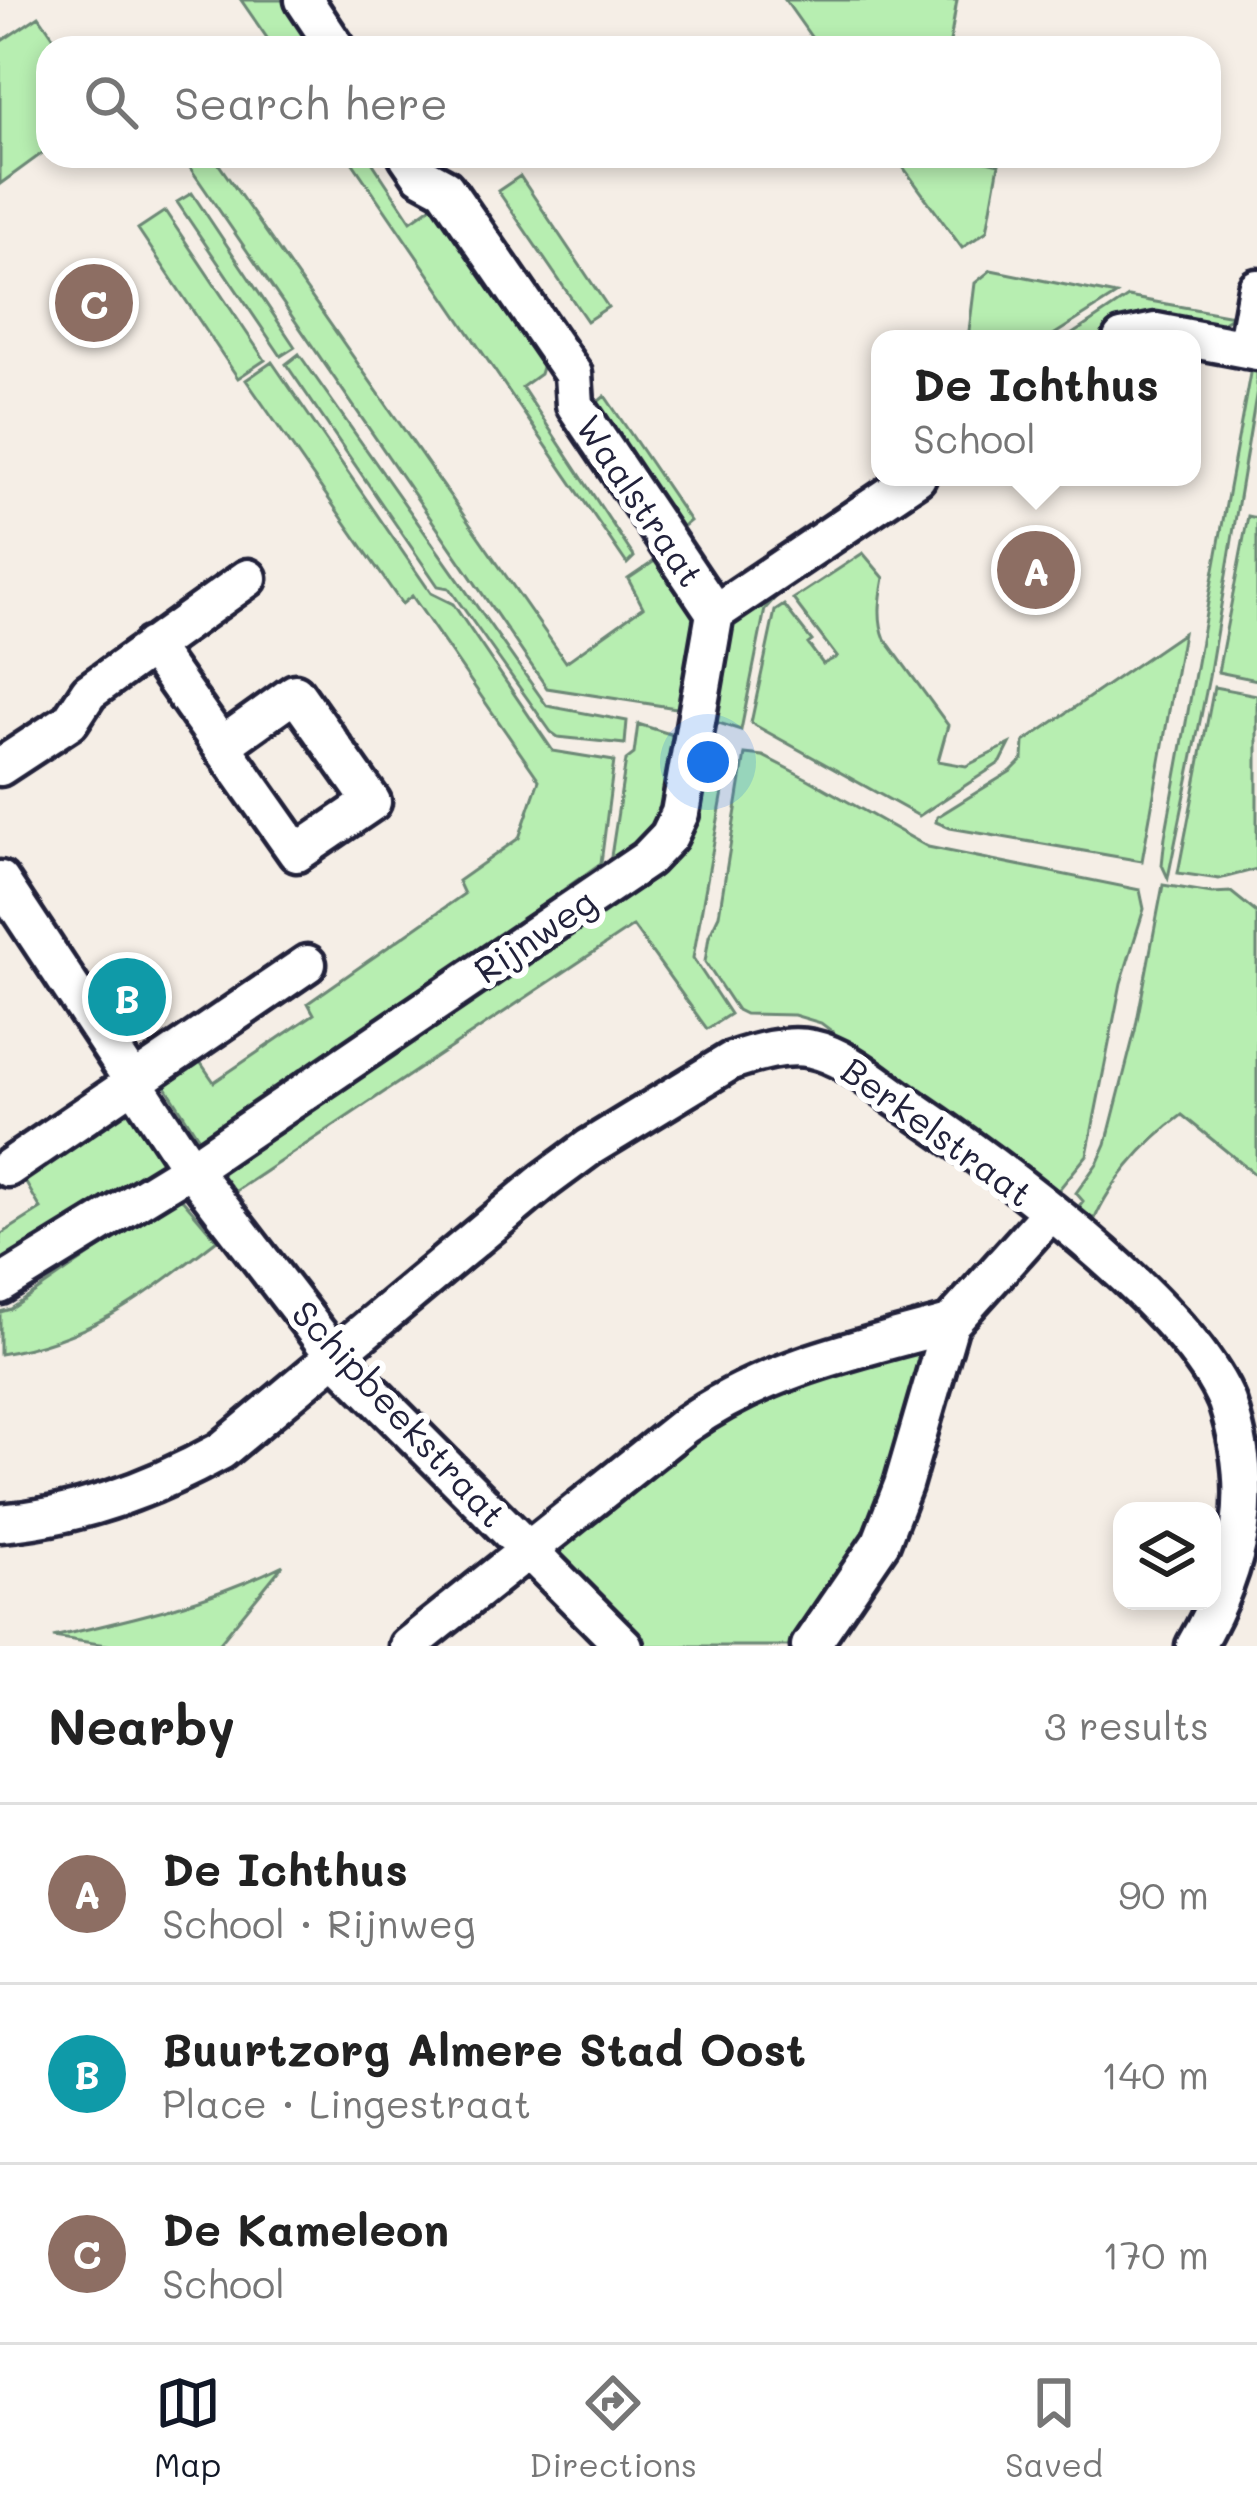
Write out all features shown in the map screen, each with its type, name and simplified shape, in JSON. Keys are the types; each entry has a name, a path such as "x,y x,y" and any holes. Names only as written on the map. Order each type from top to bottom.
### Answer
{"street":[{"path":"304,0 328,36"},
{"name":"Waalstraat","path":"417,168 445,188 573,374 575,405 715,613"},
{"path":"1201,340 1252,350 1257,288"},
{"path":"715,613 904,486"},
{"path":"0,767 70,721 89,692 248,578"},
{"name":"Rijnweg","path":"0,1285 191,1169 658,849 680,813 715,613"},
{"path":"152,646 221,746"},
{"name":"Schipbeekstraat","path":"0,880 191,1169 334,1355 624,1646"},
{"path":"8,1168 307,964"},
{"name":"Berkelstraat","path":"0,1523 72,1512 221,1451 544,1180 590,1147 699,1079 753,1053 793,1048 829,1054 954,1137 1157,1307 1208,1369 1226,1400 1240,1458 1246,1526 1224,1597 1195,1646"},
{"path":"810,1646 881,1542 903,1485 950,1324 1050,1213"},
{"path":"408,1646 685,1425 734,1392 850,1351 950,1324"}],"green space":[{"path":"241,0 287,0 313,36 266,36"},
{"path":"785,0 957,0 951,36 810,36"},
{"path":"39,16 53,36 36,36 36,158 0,184 0,42"},
{"path":"190,168 221,168 566,662 643,607 628,579 665,554 698,612 683,709 547,688"},
{"path":"356,168 376,168 411,221 431,207 448,213 546,354 540,374 522,387 634,557 627,564"},
{"path":"904,168 998,168 987,231 962,248"},
{"path":"520,176 608,307 587,321 498,191"},
{"path":"192,193 295,347 281,356 177,202"},
{"path":"165,211 265,360 238,378 138,229"},
{"path":"991,270 1116,295 1061,330 969,330 975,283"},
{"path":"1128,297 1233,316 1215,327 1135,316 1111,330 1078,330"},
{"path":"299,354 547,706 627,721 625,744 558,737 551,732 449,588 438,586 286,364"},
{"path":"272,362 431,593 453,604 553,751 614,761 601,863 520,921 515,937 215,1138 200,1140 159,1076 196,1056 214,1082 314,1014 308,1003 464,894 458,881 519,838 539,780 412,596 402,604 246,380"},
{"path":"1257,365 1257,390 1209,677 1168,878 1162,865 1165,837 1251,368"},
{"path":"605,396 690,521 680,529 594,405"},
{"path":"1248,516 1257,518 1257,680 1218,672"},
{"path":"863,553 884,578 880,616 885,639 948,725 938,761 966,766 1010,744 1001,762 919,816 751,723 775,611 784,605 823,664 837,657 793,599"},
{"path":"775,598 765,609 741,730 709,720 731,628 756,604"},
{"path":"1183,633 1142,861 936,822 1011,771 1023,759 1024,742"},
{"path":"1214,687 1257,695 1257,869 1219,879 1178,873"},
{"path":"638,724 683,738 658,827 609,869 626,760 634,754"},
{"path":"700,745 730,753 693,958 730,1014 707,1029 633,926 230,1195 218,1167 642,880"},
{"path":"745,754 763,756 928,847 1140,890 1144,909 1121,983 1087,1155 1052,1198 821,1023 794,1015 737,1010 705,962 719,915"},
{"path":"1163,885 1231,892 1257,913 1257,1176 1182,1115 1128,1166 1091,1229 1072,1215 1083,1201 1076,1193 1106,1144 1135,1031"},
{"path":"132,1099 167,1159 158,1174 0,1276 0,1235 41,1209 23,1178"},
{"path":"174,1197 183,1200 217,1240 91,1326 0,1354 0,1312"},
{"path":"934,1341 869,1538 797,1646 639,1646 563,1570 553,1546 747,1393"},
{"path":"283,1565 217,1646 113,1646 53,1637 199,1599"}],"place":[{"name":"De Kameleon","path":"94,303"},
{"name":"De Ichthus","path":"1036,570"},
{"name":"Buurtzorg Almere Stad Oost","path":"127,997"}]}
